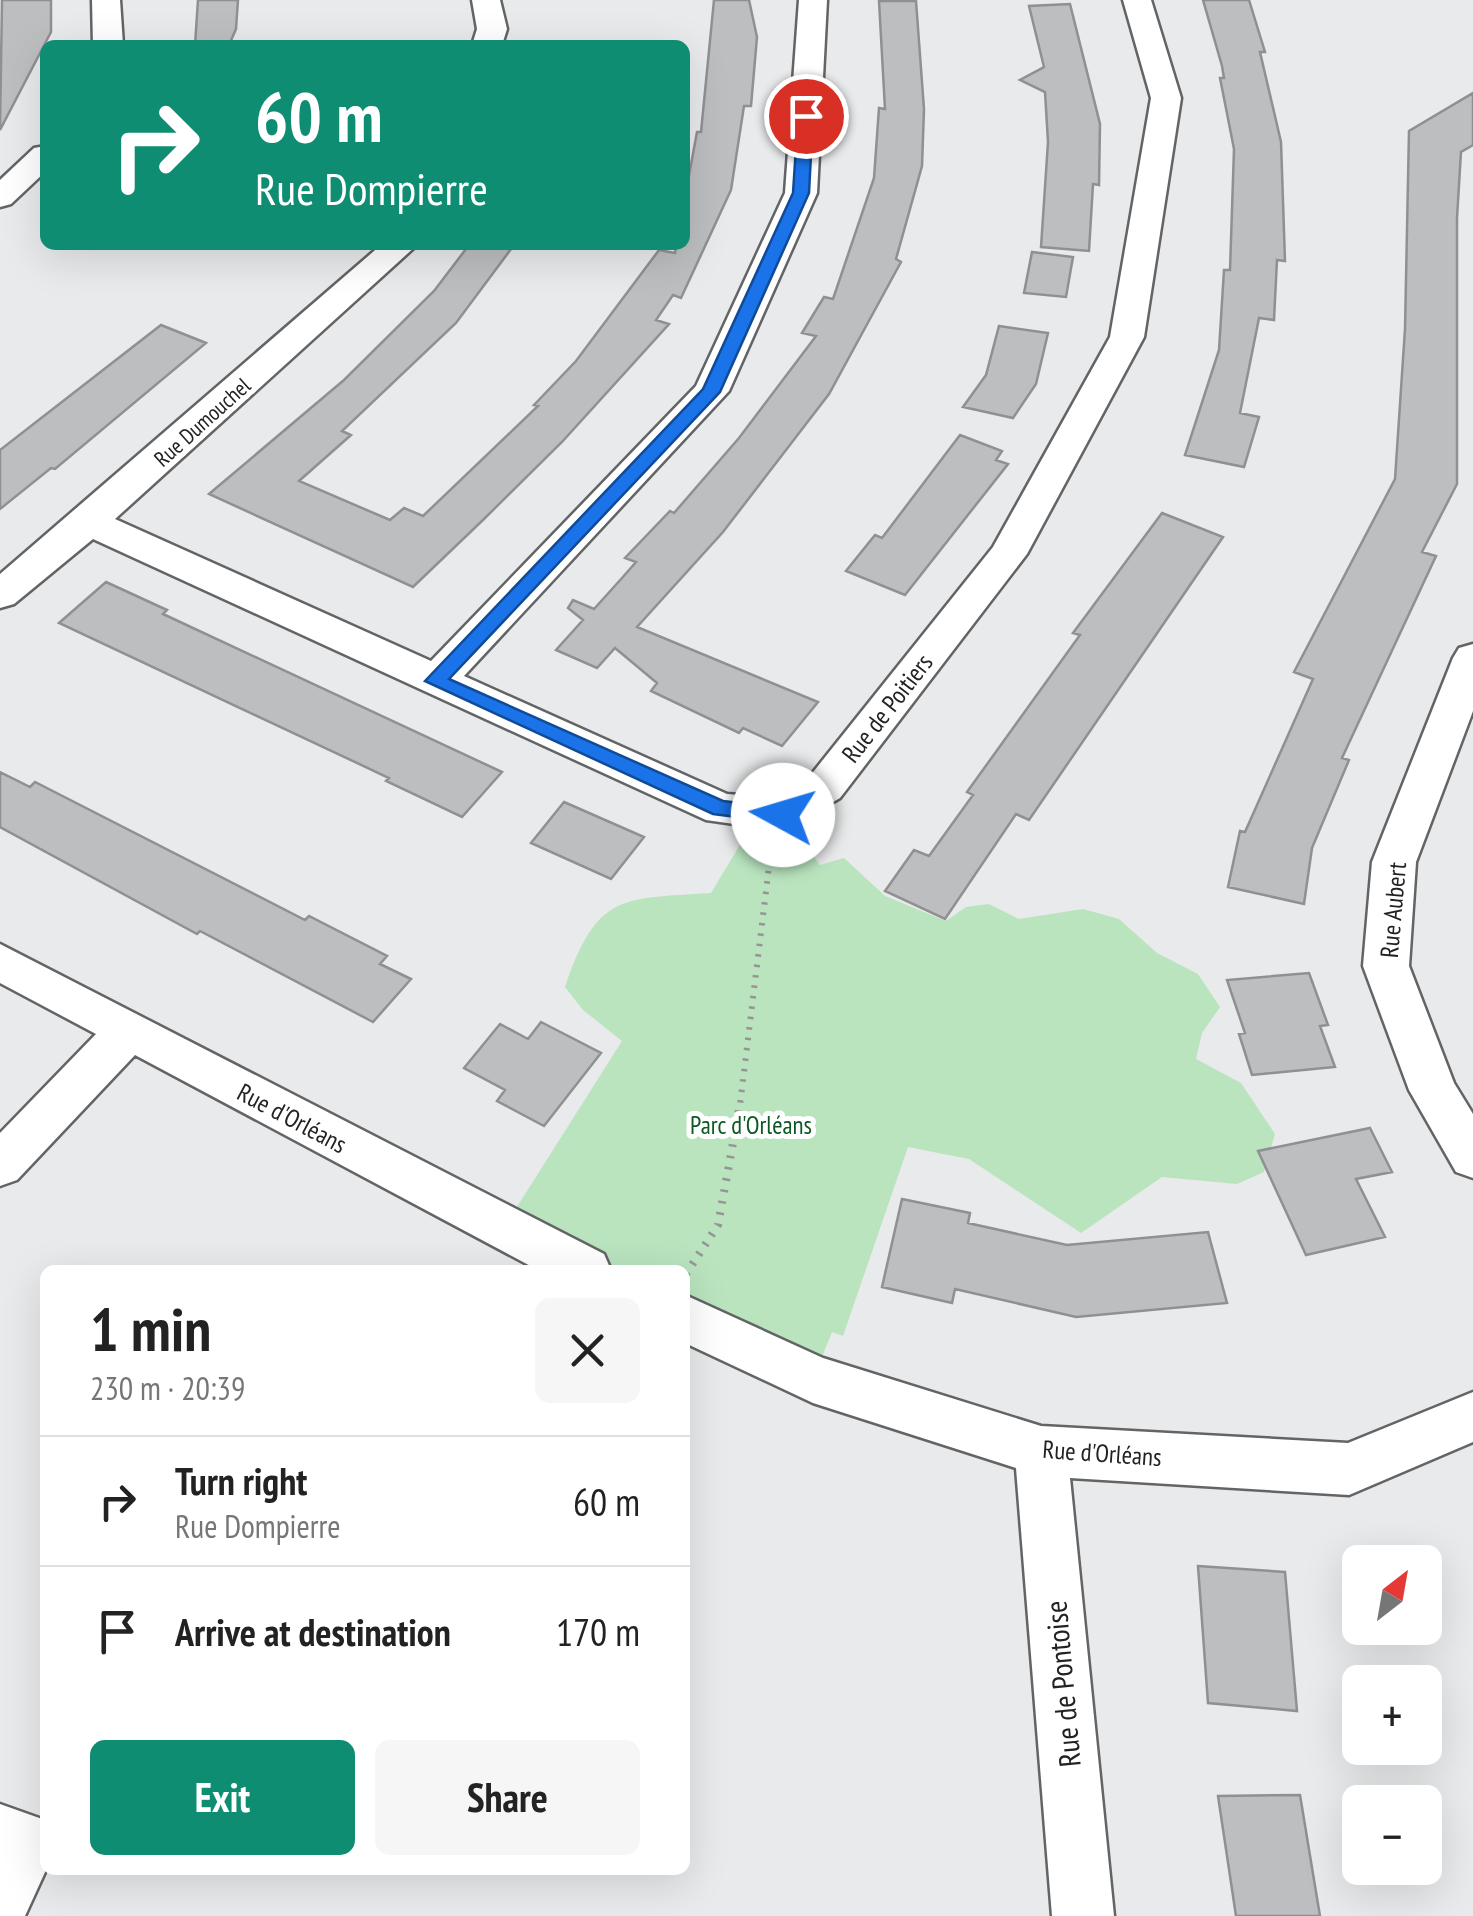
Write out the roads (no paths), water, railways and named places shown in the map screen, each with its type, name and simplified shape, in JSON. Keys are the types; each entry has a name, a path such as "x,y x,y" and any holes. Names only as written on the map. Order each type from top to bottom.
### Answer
{"street":[{"path":"106,0 108,40"},
{"path":"486,0 492,29 489,40"},
{"path":"89,522 435,681 711,392 801,193 813,0"},
{"name":"Rue de Poitiers","path":"435,681 720,808 783,815 825,787 1008,554 1127,337 1166,98 1137,0"},
{"path":"0,196 40,160"},
{"name":"Rue Dumouchel","path":"0,595 89,522 395,250"},
{"name":"Rue Aubert","path":"1473,658 1394,862 1386,966 1433,1090 1473,1157"},
{"name":"Rue d'Orléans","path":"0,962 576,1265"},
{"path":"0,1165 128,1032"},
{"name":"Rue d'Orléans","path":"690,1320 813,1378 1041,1451 1349,1470 1473,1417"},
{"name":"Rue de Pontoise","path":"1041,1451 1083,1916"},
{"path":"0,1834 26,1843 0,1903"}],"park label":[{"name":"Parc d'Orléans","path":"751,1125"}]}
